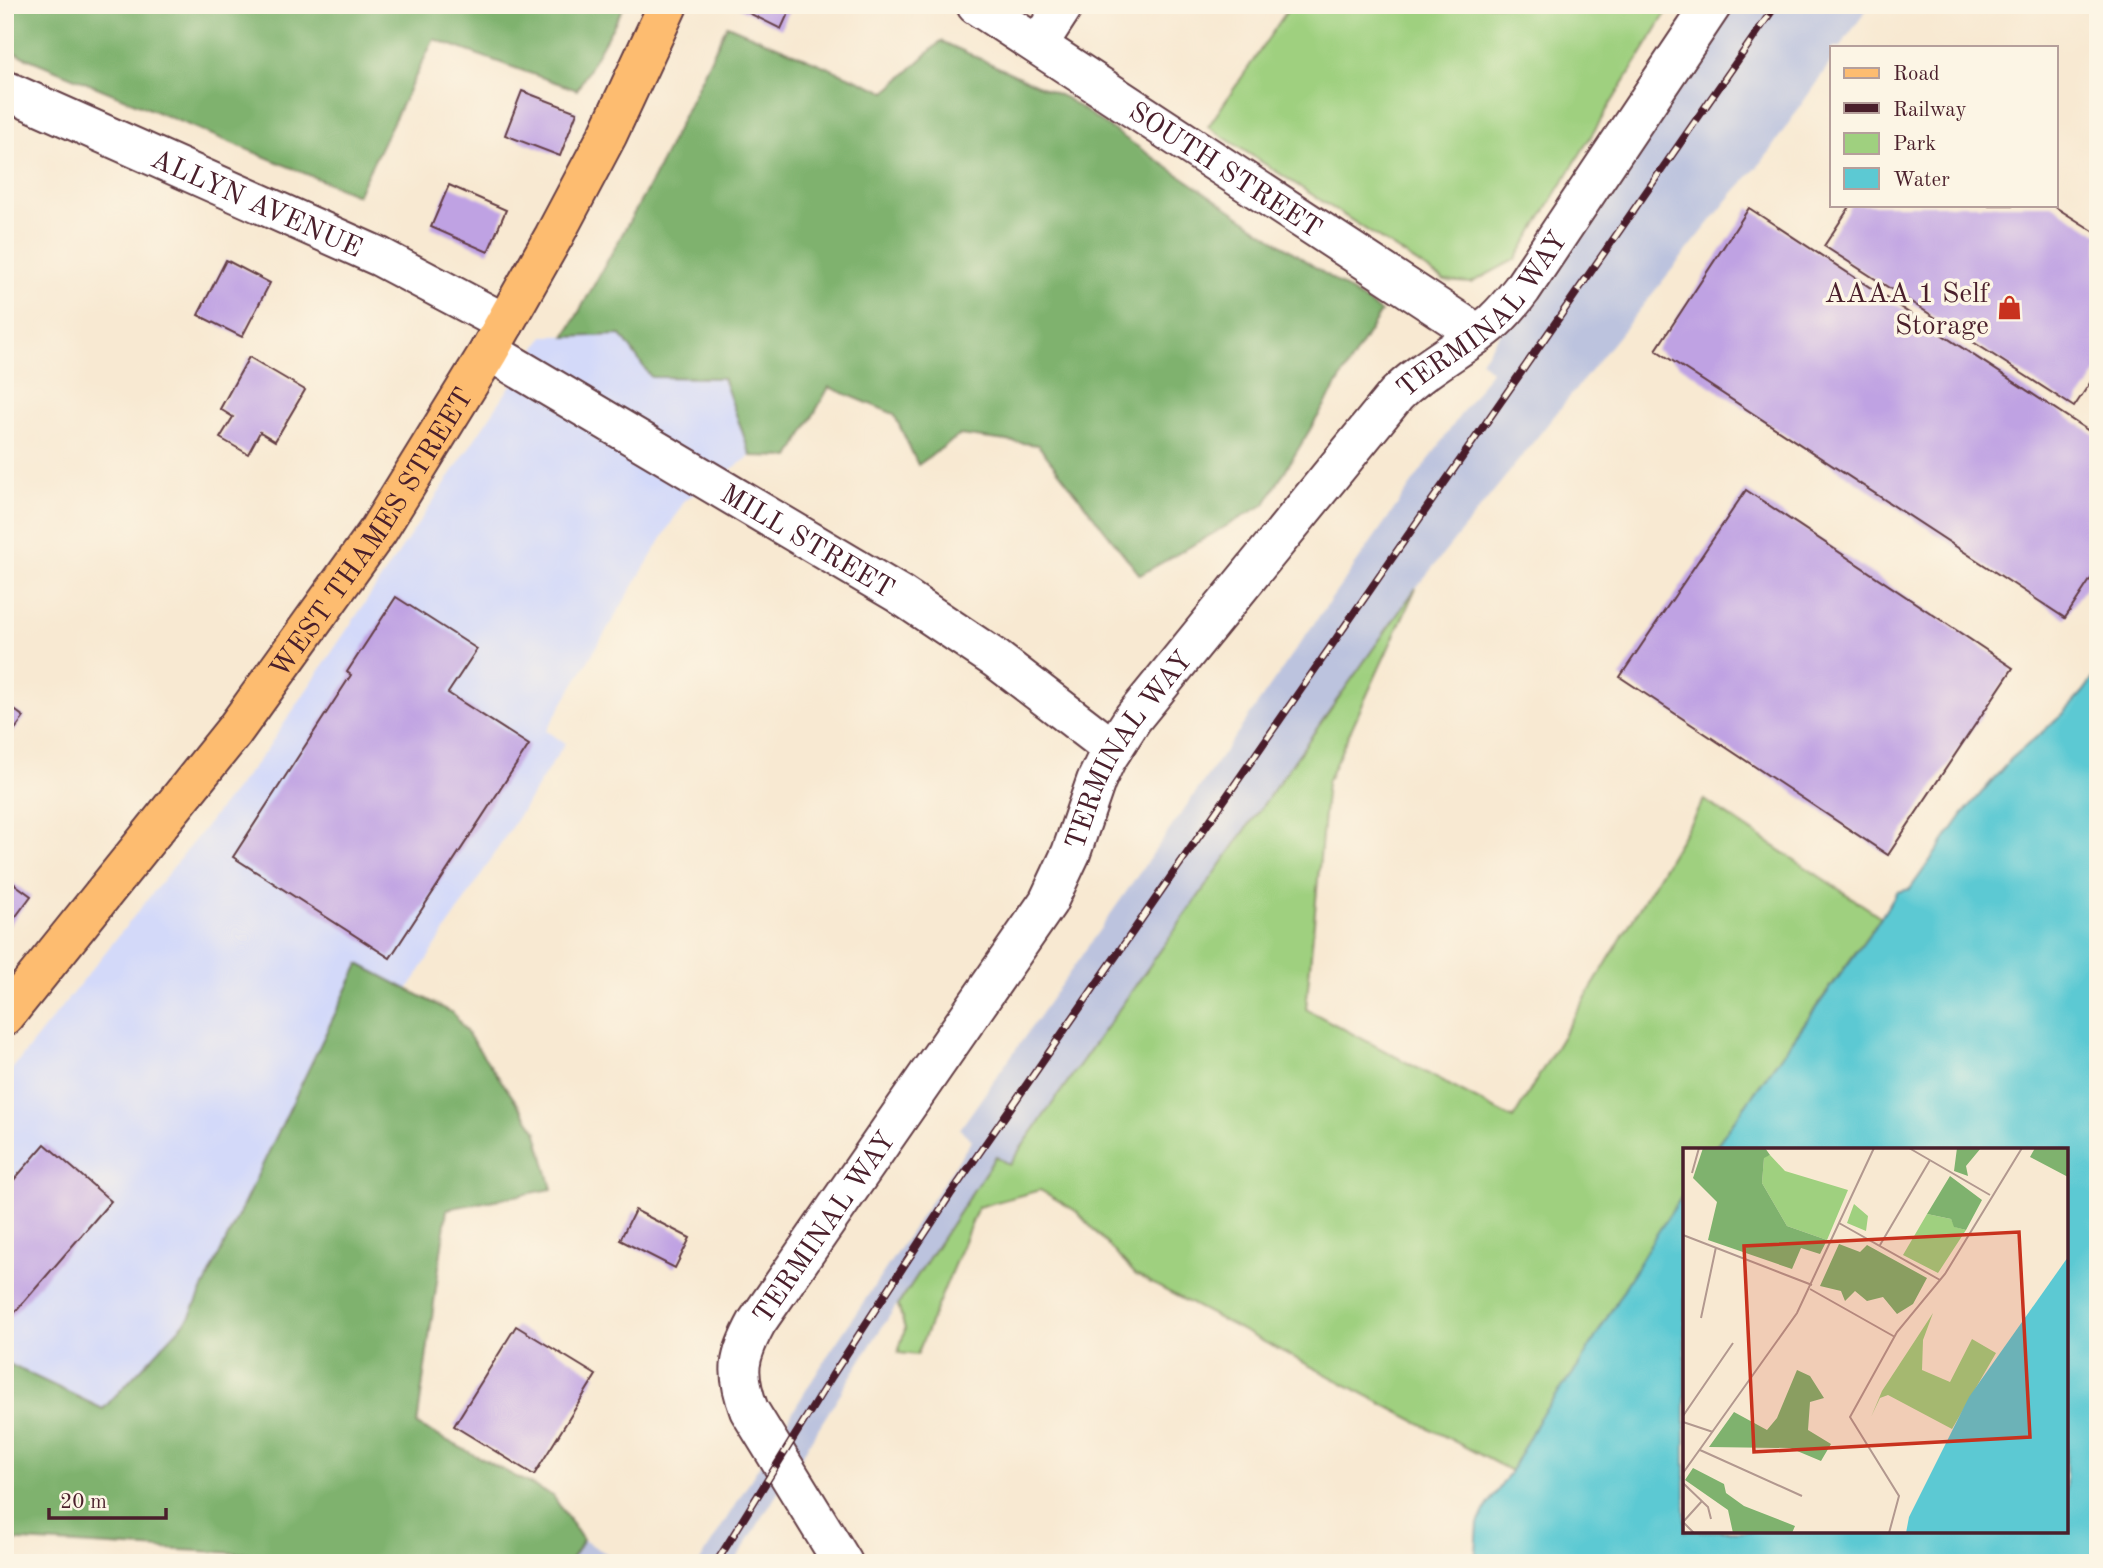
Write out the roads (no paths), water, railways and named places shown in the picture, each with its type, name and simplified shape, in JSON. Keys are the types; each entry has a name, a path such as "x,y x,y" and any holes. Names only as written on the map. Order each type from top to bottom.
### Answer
{"main road":[{"name":"WEST THAMES STREET","path":"5,1016 158,828 302,639 378,531 497,337 608,134 668,5"}],"street":[{"name":"SOUTH STREET","path":"976,5 1478,334"},
{"path":"1038,45 1064,5"},
{"name":"TERMINAL WAY","path":"843,1563 749,1410 739,1375 739,1362 744,1345 757,1322 1048,902 1071,853 1096,781 1133,718 1396,395 1421,373 1478,334 1522,289 1713,5"},
{"name":"ALLYN AVENUE","path":"5,89 380,257 497,337"},
{"name":"MILL STREET","path":"497,337 911,601 996,659 1113,749"}],"water":[{"path":"2098,672 2098,1563 1471,1563 1476,1553 1478,1524 1484,1511 1511,1471 1540,1417 1578,1367 1654,1238 1683,1195 1683,1533 2068,1533 2068,1148 1714,1148 1875,927 1897,892 1910,889 1963,814 2011,759 2062,715"}],"railway":[{"path":"716,1563 832,1376 950,1195 1776,5"}],"place":[{"name":"AAAA 1 Self Storage","path":"2009,308"}]}
